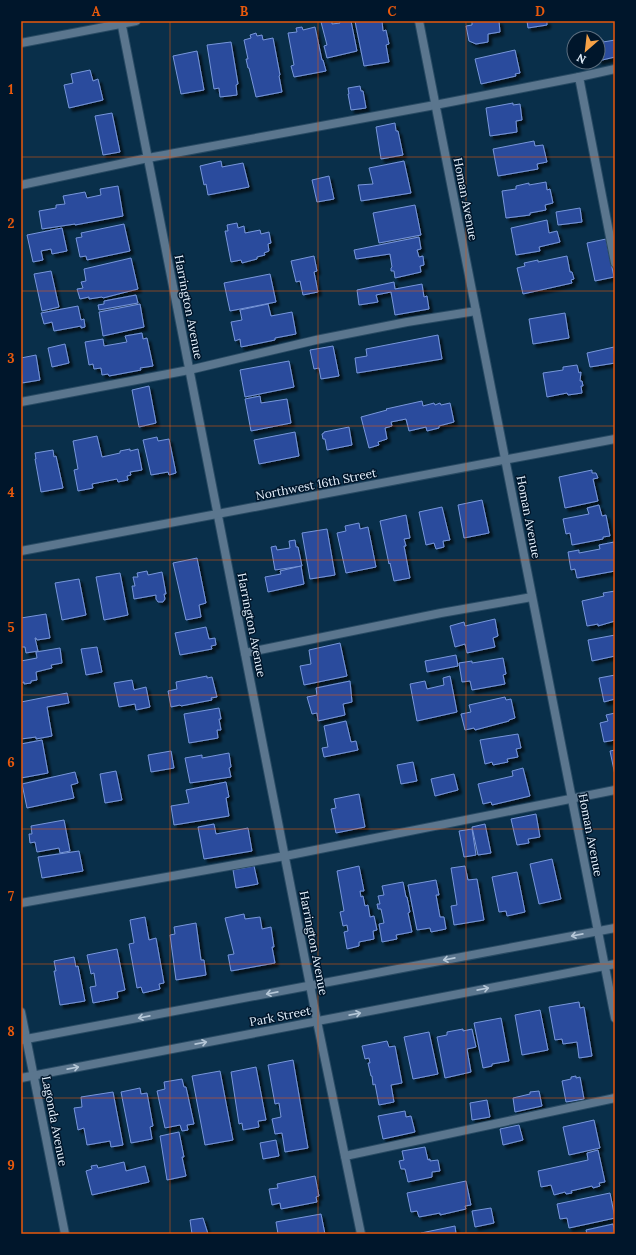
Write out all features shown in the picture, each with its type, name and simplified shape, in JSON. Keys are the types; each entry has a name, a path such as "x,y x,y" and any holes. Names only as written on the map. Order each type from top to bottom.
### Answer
{"street":[{"path":"21,43 121,22 136,21"},
{"name":"Homan Avenue","path":"418,21 615,1018"},
{"name":"Harrington Avenue","path":"121,22 317,1021 361,1234"},
{"path":"21,185 148,158 435,106 615,69"},
{"path":"579,77 615,263"},
{"path":"21,402 189,370 316,340 407,322 476,311"},
{"name":"Northwest 16th Street","path":"21,551 615,439"},
{"path":"245,653 441,613 532,597"},
{"path":"21,903 285,856 615,790"},
{"name":"Park Street","path":"24,1040 615,928"},
{"name":"Park Street","path":"21,1078 615,964"},
{"name":"Lagonda Avenue","path":"21,1012 24,1040 34,1076 65,1234"},
{"path":"345,1156 615,1098"}],"building":[{"path":"332,21 332,24 340,23 339,21 351,21 357,51 327,58 324,46 327,45 321,22"},
{"path":"355,21 382,21 383,31 386,30 389,44 386,45 389,62 364,66"},
{"path":"470,21 499,21 500,32 488,34 488,42 476,44 469,41 466,26 472,25 472,22"},
{"path":"527,21 547,21 547,25 528,28"},
{"path":"302,27 303,30 315,27 322,60 326,71 294,77 291,66 294,65 288,33 297,32 296,28"},
{"path":"256,33 257,36 262,35 263,40 273,38 282,92 256,97 246,59 248,59 244,40 251,38 250,35"},
{"path":"615,40 615,57 606,59 606,42"},
{"path":"231,42 238,84 236,85 237,95 220,97 219,88 214,89 207,45"},
{"path":"515,50 520,73 515,74 516,76 481,84 475,59"},
{"path":"197,51 204,90 181,94 173,56"},
{"path":"90,70 93,81 98,79 103,100 69,108 64,85 73,83 71,74"},
{"path":"360,86 361,91 363,91 366,108 351,110 348,88"},
{"path":"513,103 513,105 520,104 522,120 516,121 517,132 490,136 486,108"},
{"path":"112,113 120,152 103,155 95,116"},
{"path":"395,123 403,155 381,159 376,127"},
{"path":"534,141 535,146 543,145 547,162 537,164 538,169 498,176 493,149"},
{"path":"221,161 222,167 243,163 249,187 208,195 200,166"},
{"path":"404,161 411,193 361,201 358,185 373,184 369,168"},
{"path":"329,176 334,199 317,202 312,180"},
{"path":"546,182 547,190 550,189 553,203 545,205 546,210 530,213 530,215 506,218 502,191 516,189 516,186 529,183 529,185"},
{"path":"118,186 123,216 75,225 42,229 39,211 56,208 56,205 65,204 63,196 85,192 87,198 101,195 100,189"},
{"path":"415,205 421,235 379,243 373,213"},
{"path":"580,208 582,222 558,225 556,212"},
{"path":"547,220 549,233 557,231 560,242 539,247 540,251 516,255 511,228"},
{"path":"237,223 238,228 244,226 245,233 260,230 261,234 269,232 271,243 268,244 269,251 264,253 265,255 242,263 241,260 231,262 225,231 228,231 227,225"},
{"path":"124,224 130,251 87,260 86,256 80,257 76,238 82,237 81,233"},
{"path":"62,228 67,251 52,254 51,249 41,251 43,260 33,262 27,235"},
{"path":"419,237 421,249 417,250 419,257 423,256 424,265 420,266 421,272 395,278 394,271 391,271 392,267 390,254 356,259 354,250"},
{"path":"606,239 614,277 595,281 587,243"},
{"path":"314,256 317,271 314,272 318,292 303,295 300,281 296,282 291,261"},
{"path":"567,256 570,272 572,272 574,279 571,280 572,283 523,294 517,268 525,266 524,263 538,260 538,262"},
{"path":"131,258 138,289 103,298 89,299 89,297 80,299 77,289 83,288 81,282 86,281 84,269"},
{"path":"51,271 59,307 42,311 34,274"},
{"path":"270,274 276,302 230,311 224,283"},
{"path":"394,282 395,289 422,284 424,297 427,296 429,309 395,315 391,292 376,295 378,302 359,305 357,290"},
{"path":"136,295 138,303 99,310 98,305 104,304 104,301"},
{"path":"140,304 144,327 103,336 99,312"},
{"path":"268,304 271,316 292,312 296,334 241,347 240,339 235,341 231,322 242,320 240,310"},
{"path":"78,306 81,320 84,319 85,327 81,328 81,326 54,331 52,322 44,324 41,313"},
{"path":"565,313 569,338 533,344 529,319"},
{"path":"142,333 143,339 147,338 153,366 140,368 141,370 109,376 108,374 102,375 101,368 94,369 93,364 89,365 85,342 103,339 104,346 127,342 125,336"},
{"path":"438,335 442,359 357,373 355,358 367,356 366,349"},
{"path":"65,344 69,363 52,367 48,348"},
{"path":"333,346 339,376 321,379 319,368 314,369 310,350"},
{"path":"614,347 615,363 590,367 587,353"},
{"path":"36,355 40,380 22,383 21,358"},
{"path":"289,361 294,387 245,397 240,370"},
{"path":"577,365 579,373 581,372 580,381 582,381 583,386 581,386 582,393 568,395 567,393 547,397 543,373 563,370 563,367"},
{"path":"149,386 156,423 139,427 132,390"},
{"path":"260,396 261,403 287,399 291,423 251,431 245,399"},
{"path":"422,401 423,406 434,403 435,405 440,403 441,405 450,403 454,422 427,431 426,427 409,431 406,419 391,422 392,426 385,428 387,439 378,442 379,445 369,448 361,417 387,410 386,409"},
{"path":"349,427 352,445 327,450 325,439 323,439 322,434 324,432"},
{"path":"295,432 299,456 259,464 254,440"},
{"path":"97,436 102,457 120,453 120,451 138,449 142,470 130,472 131,475 127,476 128,480 118,482 117,479 92,484 93,488 78,491 74,470 78,469 73,441"},
{"path":"157,437 158,441 169,439 176,473 169,475 168,472 151,475 143,440"},
{"path":"53,450 54,457 56,456 63,488 41,492 35,453"},
{"path":"592,470 592,473 596,473 598,478 593,479 598,501 565,508 559,477"},
{"path":"482,500 489,533 464,538 458,505"},
{"path":"599,505 602,516 606,515 610,536 603,537 603,539 572,545 570,533 566,534 563,519 589,514 587,508"},
{"path":"442,507 450,540 443,541 444,547 436,549 434,543 426,545 419,512"},
{"path":"406,515 410,538 404,539 406,546 404,546 410,578 394,581 380,521"},
{"path":"359,523 360,529 368,527 376,567 346,573 337,533 346,531 345,526"},
{"path":"327,529 335,575 310,579 302,533"},
{"path":"295,540 302,566 275,570 271,547 276,546 277,550 290,548 289,541"},
{"path":"614,542 615,571 577,578 575,569 571,570 568,552 579,550 579,553 600,549 599,545"},
{"path":"197,558 206,603 199,605 201,617 186,620 173,563"},
{"path":"301,566 304,584 268,592 265,577 281,574 280,571"},
{"path":"147,571 148,575 162,572 166,594 164,594 165,599 163,602 158,602 156,595 134,599 132,586 135,586 133,577 138,577 137,573"},
{"path":"120,573 128,615 104,620 96,577"},
{"path":"79,579 86,615 62,620 55,583"},
{"path":"615,591 615,621 598,626 598,624 587,626 582,601 604,596 603,593"},
{"path":"46,614 50,638 37,640 35,638 38,651 26,653 25,647 22,647 21,644 21,618"},
{"path":"495,619 498,636 493,638 495,647 467,653 465,644 455,647 450,626 464,622 465,626"},
{"path":"206,627 209,639 215,638 216,645 211,646 212,649 180,655 175,633"},
{"path":"615,635 615,656 592,661 588,640"},
{"path":"340,643 347,676 304,685 300,666 311,664 309,650"},
{"path":"97,647 102,672 86,675 81,649"},
{"path":"60,648 62,663 51,665 52,668 36,672 37,680 31,681 31,683 21,683 21,661 37,658 36,652"},
{"path":"456,655 458,666 427,672 425,661"},
{"path":"503,658 506,674 503,675 505,684 472,690 470,681 462,682 459,663 472,661 472,663"},
{"path":"615,675 615,699 604,702 599,678"},
{"path":"207,676 207,678 212,677 217,697 211,698 212,700 171,707 168,691 177,689 176,682"},
{"path":"450,676 457,712 417,721 410,684 425,681 427,689 444,685 443,678"},
{"path":"132,680 134,690 146,687 150,707 136,710 135,704 119,707 114,683"},
{"path":"350,681 352,702 343,704 345,715 318,721 317,713 312,714 307,697 317,695 316,688"},
{"path":"67,693 69,703 47,707 52,736 36,739 36,737 21,739 21,702"},
{"path":"505,697 506,700 511,699 515,718 475,730 474,728 465,730 461,714 471,712 469,705"},
{"path":"219,708 221,730 217,730 218,738 189,743 184,714"},
{"path":"615,713 615,740 604,742 600,723 608,721 606,715"},
{"path":"346,721 351,742 356,741 358,750 324,757 322,748 328,747 324,726"},
{"path":"518,734 521,748 516,749 518,757 507,759 508,762 493,765 492,762 485,764 480,740"},
{"path":"42,740 48,773 21,778 21,744"},
{"path":"615,750 615,775 610,751"},
{"path":"171,751 174,768 151,772 148,755"},
{"path":"229,753 231,767 229,768 231,777 190,783 185,758 202,755 202,758"},
{"path":"413,762 417,781 401,784 397,765"},
{"path":"523,768 530,796 492,805 491,802 483,804 478,784 513,776 512,771"},
{"path":"116,771 122,800 105,803 100,774"},
{"path":"75,772 78,783 71,785 74,798 27,808 22,784"},
{"path":"454,774 458,790 435,796 431,779"},
{"path":"226,782 229,797 226,798 229,816 174,825 171,806 189,803 186,790"},
{"path":"359,794 365,827 336,833 331,809 336,808 334,799"},
{"path":"536,814 540,837 528,839 529,843 517,845 511,819"},
{"path":"64,820 70,851 60,853 59,848 37,852 35,842 30,843 29,834 32,834 31,826"},
{"path":"214,824 216,834 248,828 252,851 204,859 198,827"},
{"path":"485,824 491,853 478,855 472,827"},
{"path":"472,829 476,855 464,857 459,831"},
{"path":"79,851 83,871 42,878 38,857"},
{"path":"552,859 561,899 539,904 530,864"},
{"path":"254,866 258,884 236,888 233,870"},
{"path":"359,866 364,891 360,891 361,897 363,896 365,906 368,905 370,917 374,916 377,930 373,931 374,939 359,942 359,946 347,949 344,932 348,931 347,925 343,926 340,912 344,911 337,871"},
{"path":"465,866 468,880 477,879 484,920 454,925 451,906 457,905 451,868"},
{"path":"517,872 525,912 507,916 506,911 499,912 492,877"},
{"path":"436,880 439,895 436,895 440,917 444,917 446,929 431,932 430,928 417,930 408,885"},
{"path":"403,882 410,912 408,913 412,932 396,935 397,939 382,942 379,924 384,923 381,909 378,909 377,904 380,904 378,896 384,895 382,886"},
{"path":"244,914 245,919 260,917 262,929 271,927 274,947 272,947 275,963 231,971 228,955 234,954 225,918"},
{"path":"145,917 149,940 156,938 164,983 159,984 160,989 143,993 141,987 137,988 129,944 134,943 130,920"},
{"path":"196,923 201,960 204,960 206,975 176,980 170,935 175,934 174,927"},
{"path":"117,949 125,990 117,992 118,998 93,1003 90,987 96,986 94,973 91,974 87,955"},
{"path":"74,957 76,967 78,966 85,1001 60,1005 54,971 56,971 54,961"},
{"path":"579,1002 580,1008 584,1007 592,1056 579,1058 577,1042 563,1044 562,1039 555,1040 549,1007"},
{"path":"540,1010 548,1050 522,1055 515,1015"},
{"path":"501,1018 509,1061 492,1064 492,1066 483,1068 474,1023"},
{"path":"463,1029 463,1031 472,1029 476,1047 467,1049 471,1072 445,1078 437,1037 447,1035 447,1032"},
{"path":"429,1032 438,1074 413,1079 404,1037"},
{"path":"387,1041 389,1047 395,1046 402,1083 391,1085 394,1102 379,1105 375,1084 373,1085 368,1063 370,1063 369,1058 365,1059 362,1046"},
{"path":"293,1060 308,1148 285,1152 282,1133 275,1134 272,1119 281,1117 279,1103 275,1104 268,1065"},
{"path":"256,1067 266,1120 258,1121 259,1127 243,1130 242,1123 239,1124 231,1072"},
{"path":"220,1071 233,1140 205,1145 192,1076"},
{"path":"576,1076 576,1078 580,1077 584,1099 566,1102 562,1081"},
{"path":"182,1079 184,1087 186,1087 194,1124 187,1125 188,1130 182,1131 180,1125 165,1128 157,1091 165,1089 164,1082"},
{"path":"140,1088 141,1094 147,1093 153,1126 150,1127 152,1139 131,1143 121,1092"},
{"path":"539,1091 542,1106 515,1112 513,1098 530,1094 530,1092"},
{"path":"113,1092 123,1145 111,1147 110,1141 87,1145 84,1128 78,1130 74,1108 82,1107 81,1097"},
{"path":"487,1100 490,1117 472,1120 470,1103"},
{"path":"405,1111 406,1117 411,1116 415,1132 383,1139 378,1116"},
{"path":"594,1120 600,1148 569,1155 563,1127"},
{"path":"519,1125 523,1140 503,1145 500,1129"},
{"path":"179,1132 186,1176 167,1180 160,1136"},
{"path":"276,1140 279,1156 263,1159 260,1143"},
{"path":"425,1147 428,1160 438,1160 440,1171 432,1172 432,1177 408,1182 405,1169 401,1169 399,1161 404,1160 402,1151"},
{"path":"598,1150 605,1182 599,1183 600,1186 593,1188 592,1186 571,1191 572,1193 566,1194 565,1192 554,1195 551,1185 541,1187 538,1171 588,1160 587,1153"},
{"path":"124,1162 126,1171 145,1166 149,1182 92,1195 86,1171 92,1169 91,1166 97,1165 98,1168"},
{"path":"315,1176 319,1196 316,1197 317,1202 281,1209 280,1203 272,1205 269,1189 278,1188 277,1184"},
{"path":"466,1181 471,1205 465,1206 466,1209 440,1215 440,1213 419,1217 417,1211 411,1212 407,1193"},
{"path":"610,1193 615,1218 569,1228 567,1218 560,1219 557,1204"},
{"path":"491,1208 494,1223 475,1227 472,1211"},
{"path":"321,1214 325,1234 278,1234 276,1222"},
{"path":"203,1218 208,1234 192,1234 190,1220"},
{"path":"613,1224 615,1234 587,1234 586,1230"},
{"path":"455,1226 456,1234 421,1234 421,1233"}]}
